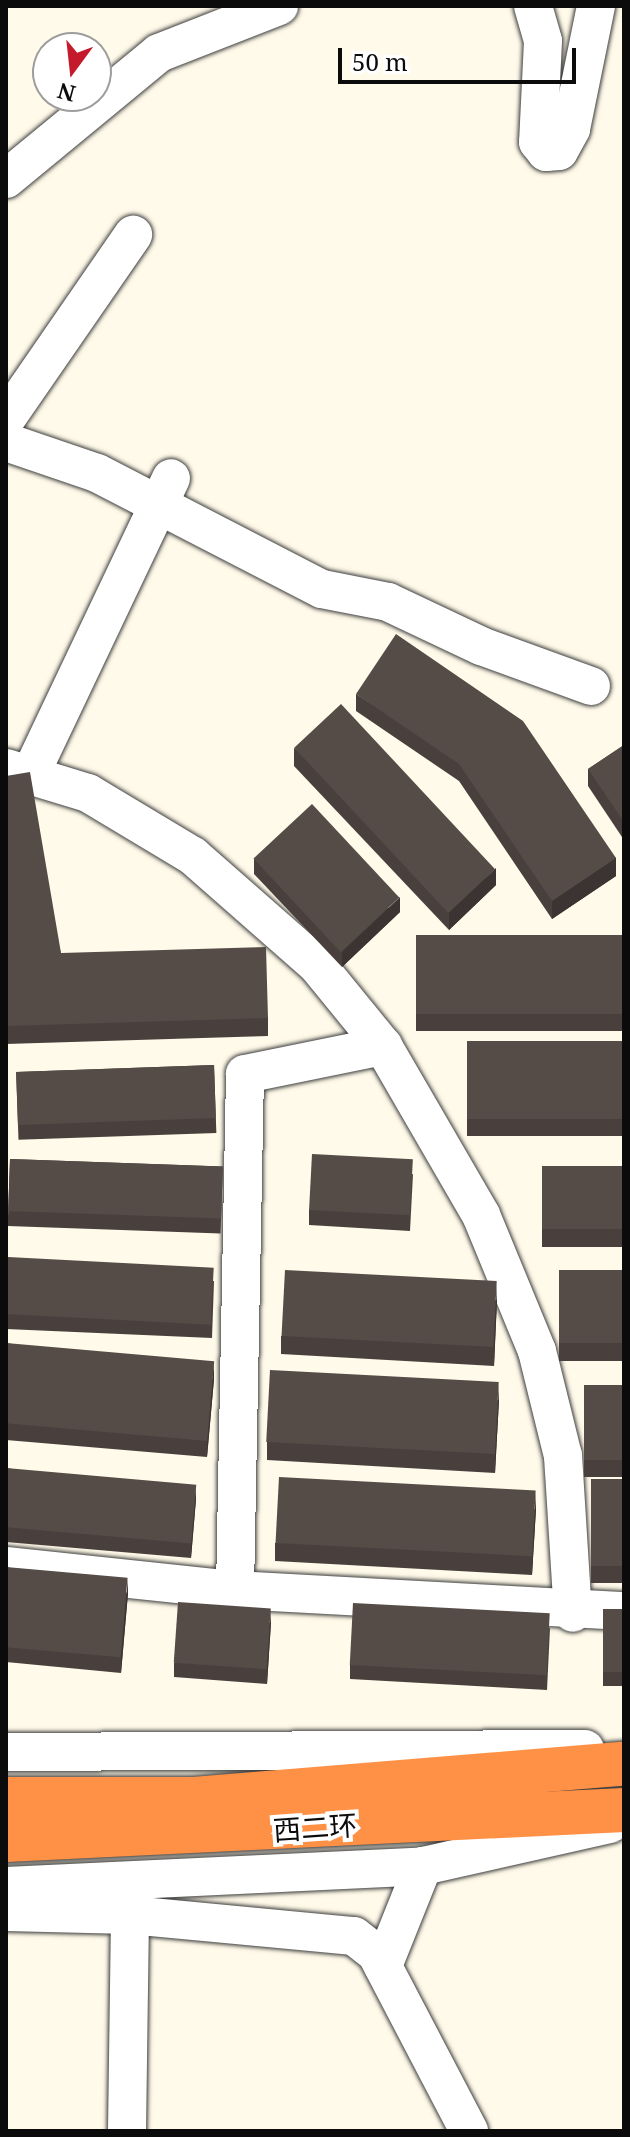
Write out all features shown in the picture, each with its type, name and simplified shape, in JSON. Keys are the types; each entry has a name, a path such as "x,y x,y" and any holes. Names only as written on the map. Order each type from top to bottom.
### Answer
{"highway":[{"path":"6,1799 194,1799 624,1764"},
{"name":"西二环","path":"6,1840 624,1810"}],"street":[{"path":"6,179 159,53 279,6"},
{"path":"533,6 543,41 537,128 546,152 559,151 571,129 596,6"},
{"path":"6,419 133,235"},
{"path":"6,442 164,494 322,589 388,602 481,646 591,686"},
{"path":"164,494 19,770 141,823 241,894 317,965 383,1046 481,1215 537,1351 563,1456 573,1613"},
{"path":"235,1590 245,1074 383,1046"},
{"path":"6,1566 235,1590 573,1613 624,1611"},
{"path":"6,1752 624,1749"},
{"path":"6,1886 423,1866 624,1821"},
{"path":"383,1966 423,1866"},
{"path":"6,1912 130,1915 332,1928 354,1936 383,1966 469,2131"},
{"path":"127,2131 130,1915"}],"building":[{"path":"396,634 523,721 616,858 552,901 459,764 356,694"},
{"path":"341,704 495,869 448,913 294,748"},
{"path":"624,745 624,822 588,769"},
{"path":"30,772 61,953 266,947 268,1018 6,1026 6,776"},
{"path":"312,804 399,898 341,952 253,859"},
{"path":"416,935 624,935 624,1014 416,1014"},
{"path":"467,1041 624,1041 624,1119 467,1119"},
{"path":"214,1065 216,1118 18,1125 16,1072"},
{"path":"312,1154 413,1159 410,1215 309,1210"},
{"path":"10,1159 223,1166 221,1218 8,1211"},
{"path":"542,1166 624,1166 624,1229 542,1229"},
{"path":"8,1257 214,1268 211,1325 6,1314"},
{"path":"285,1270 497,1281 493,1347 282,1336"},
{"path":"559,1270 624,1270 624,1343 559,1343"},
{"path":"6,1343 214,1361 207,1441 6,1423"},
{"path":"270,1370 499,1382 495,1454 266,1442"},
{"path":"584,1385 624,1385 624,1460 584,1460"},
{"path":"6,1468 196,1485 191,1543 6,1527"},
{"path":"279,1477 536,1490 532,1556 276,1543"},
{"path":"591,1479 624,1479 624,1566 591,1566"},
{"path":"6,1567 128,1578 121,1657 6,1647"},
{"path":"178,1602 271,1608 267,1669 174,1663"},
{"path":"353,1603 550,1613 546,1675 350,1665"},
{"path":"603,1609 624,1609 624,1672 603,1672"}]}
